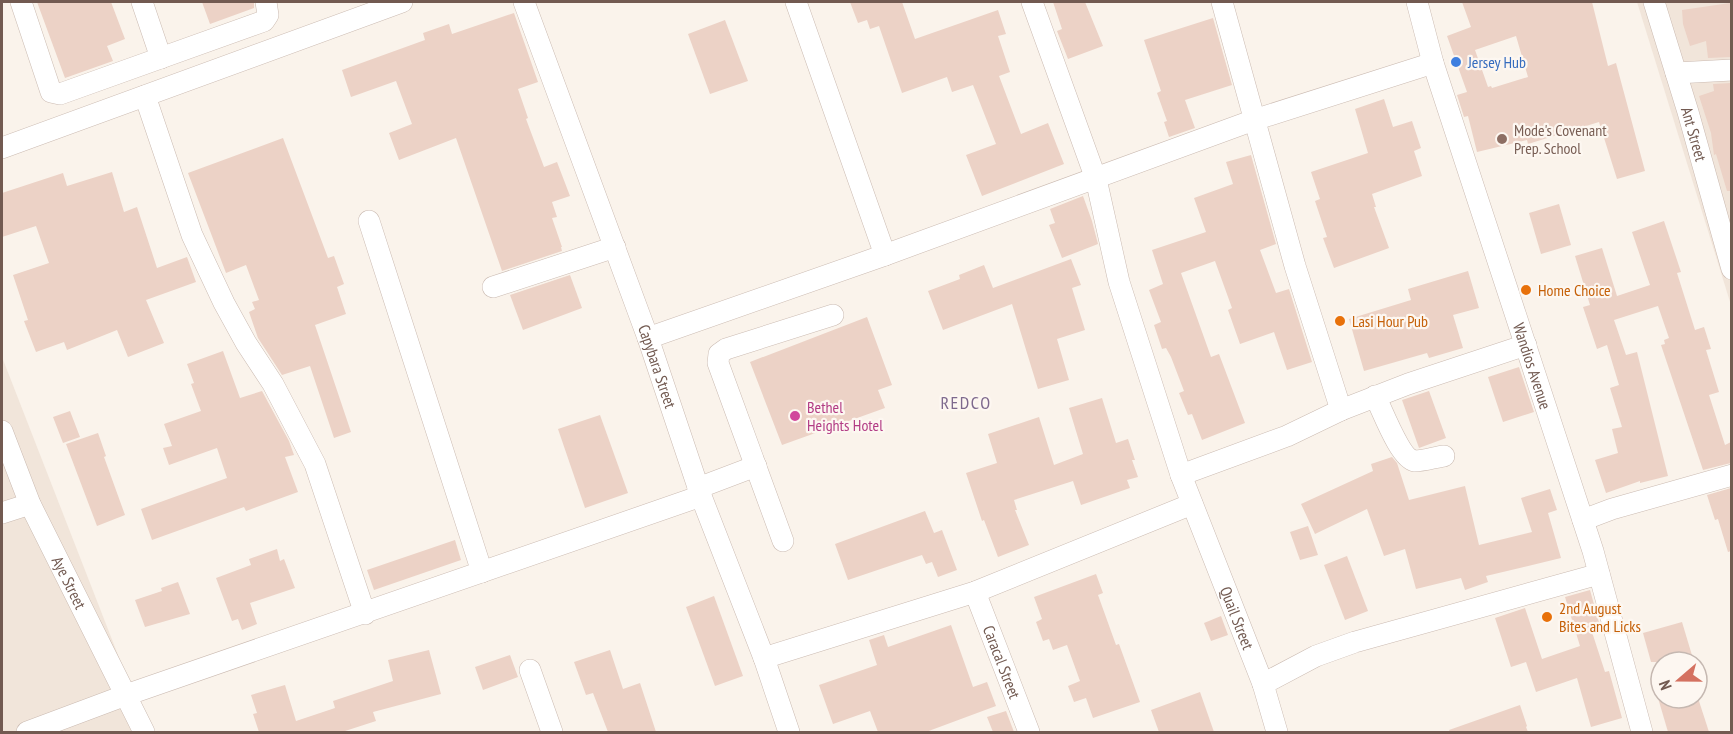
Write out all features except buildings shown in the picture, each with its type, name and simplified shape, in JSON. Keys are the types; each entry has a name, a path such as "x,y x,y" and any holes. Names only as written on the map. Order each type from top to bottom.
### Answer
{"street":[{"path":"21,2 51,92 60,94 264,21 268,15 266,2"},
{"path":"142,2 161,58"},
{"path":"2,148 402,2"},
{"name":"Capybara Street","path":"524,2 615,247 700,492 764,658 789,732"},
{"path":"796,2 885,255"},
{"name":"Quail Street","path":"1032,2 1096,179 1122,292 1181,475 1263,684 1277,732"},
{"path":"1222,2 1296,266 1341,410"},
{"name":"Wandios Avenue","path":"1416,2 1433,63 1583,520 1642,732"},
{"name":"Ant Street","path":"1654,2 1731,269"},
{"path":"648,338 885,255 1254,120 1433,63"},
{"path":"1676,73 1731,70"},
{"path":"145,96 197,245 224,303 246,343 273,384 315,464 365,614"},
{"path":"369,221 482,572"},
{"path":"494,287 615,247"},
{"path":"783,541 718,363 719,354 726,349 833,315"},
{"path":"1181,475 1287,436 1375,396 1526,345"},
{"path":"1375,396 1401,450 1409,458 1415,461 1444,456"},
{"name":"Aye Street","path":"2,431 30,504 144,732"},
{"path":"27,732 126,695 482,572 700,492 756,466"},
{"path":"1583,520 1612,509 1731,475"},
{"path":"2,513 30,504"},
{"path":"764,658 975,592 1192,504"},
{"path":"1263,684 1316,656 1354,642 1599,574"},
{"name":"Caracal Street","path":"975,592 1029,732"},
{"path":"530,670 552,732"}],"shaded area":[{"path":"1637,2 1731,2 1731,305"},
{"path":"2,357 148,732 2,732"}],"place":[{"name":"Jersey Hub","path":"1456,62"},
{"name":"Mode's Covenant Prep. School","path":"1502,139"},
{"name":"Home Choice","path":"1526,290"},
{"name":"Lasi Hour Pub","path":"1340,321"},
{"name":"Bethel Heights Hotel","path":"795,416"},
{"name":"2nd August Bites and Licks","path":"1547,617"}],"district":[{"name":"REDCO","path":"966,403"}]}
